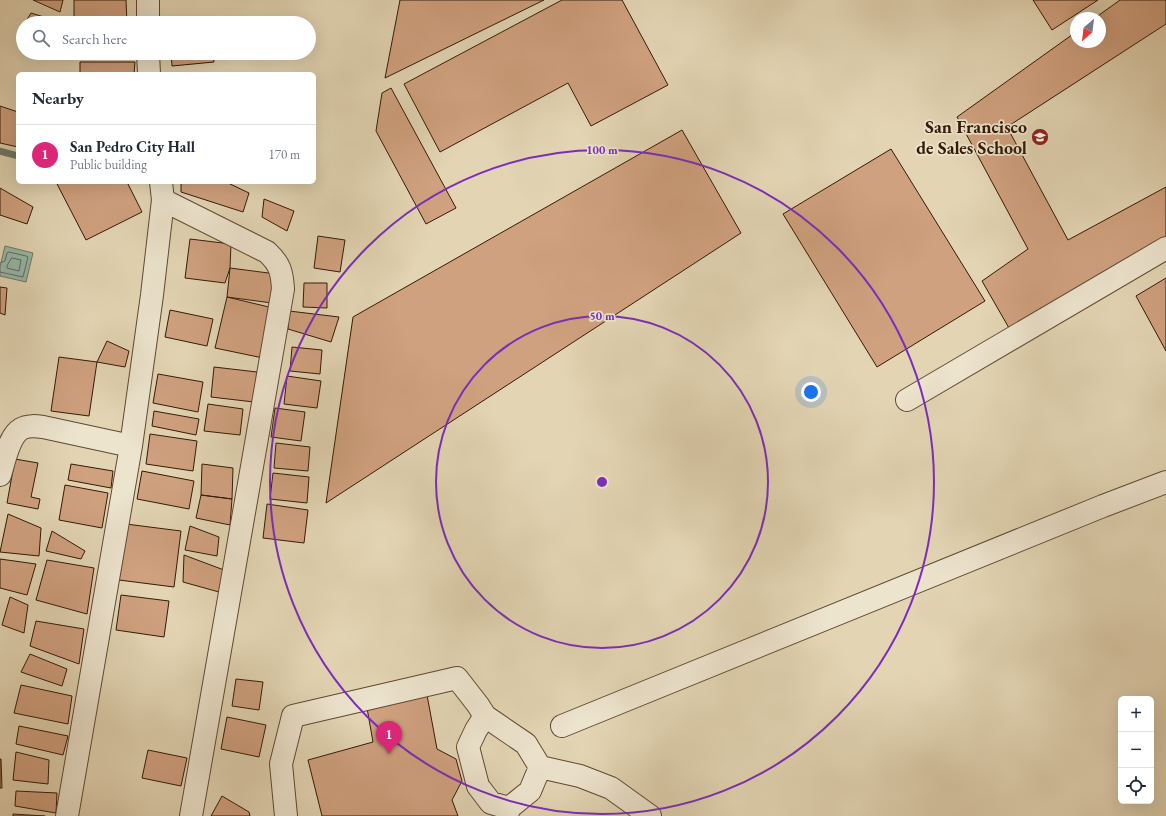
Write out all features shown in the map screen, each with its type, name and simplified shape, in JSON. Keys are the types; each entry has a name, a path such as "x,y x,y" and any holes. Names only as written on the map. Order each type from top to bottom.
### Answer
{"street":[{"path":"148,0 148,16"},
{"path":"149,60 150,72"},
{"path":"66,816 131,446 152,295 162,191 267,252 279,267 282,276 283,289 191,816"},
{"path":"907,400 1166,248"},
{"path":"0,474 10,443 15,435 21,429 31,426 43,427 131,446"},
{"path":"562,726 1103,506 1166,482"},
{"path":"286,816 281,764 293,716 457,678 485,716 526,744 540,767 580,776 612,788 650,816"},
{"path":"485,716 468,747 478,786 490,803 508,812 530,791 540,767"}],"water":[{"path":"5,246 33,253 26,282 0,276 0,267"}],"building":[{"path":"33,0 63,0 60,12"},
{"path":"74,0 126,0 127,16 74,16"},
{"path":"400,0 544,0 385,78"},
{"path":"562,0 622,0 668,85 591,126 568,83 440,152 404,84"},
{"path":"1033,0 1098,0 1080,12 1070,12 1070,18 1052,30"},
{"path":"1120,0 1166,0 1166,24 1007,127 1068,240 1166,187 1166,237 1009,328 982,281 1028,249 957,117 1070,36 1070,48 1106,48 1106,12 1103,12"},
{"path":"31,13 41,16 29,16"},
{"path":"172,60 214,60 214,62 172,66"},
{"path":"80,62 135,62 134,72 80,72"},
{"path":"391,88 456,208 426,224 376,131 382,93"},
{"path":"0,106 16,111 16,147 0,143"},
{"path":"682,130 741,233 326,503 353,317"},
{"path":"891,149 985,301 877,367 783,214"},
{"path":"57,184 128,184 142,212 86,240"},
{"path":"181,184 230,184 249,193 243,212 181,192"},
{"path":"0,188 33,207 27,224 0,215"},
{"path":"264,199 294,211 287,231 262,217"},
{"path":"318,236 345,240 340,272 314,268"},
{"path":"190,239 231,244 230,268 225,283 185,278"},
{"path":"230,268 276,274 272,303 227,297"},
{"path":"1166,278 1166,351 1136,296"},
{"path":"304,283 327,283 327,308 303,307"},
{"path":"0,287 7,288 5,315 0,313"},
{"path":"227,297 273,308 263,358 215,348"},
{"path":"170,310 213,319 207,346 165,337"},
{"path":"289,311 339,317 331,342 288,329"},
{"path":"107,341 129,351 125,367 97,362"},
{"path":"292,347 322,350 320,374 290,371"},
{"path":"59,357 97,362 89,416 51,411"},
{"path":"214,367 257,372 254,402 211,397"},
{"path":"158,374 203,382 198,412 153,403"},
{"path":"287,376 321,381 317,408 284,404"},
{"path":"208,404 243,409 240,435 204,431"},
{"path":"275,408 305,412 301,441 271,437"},
{"path":"154,411 199,419 196,435 152,426"},
{"path":"150,434 197,441 193,471 146,464"},
{"path":"276,443 310,447 308,471 274,468"},
{"path":"15,459 38,463 31,497 40,499 38,509 7,503"},
{"path":"71,464 113,471 111,488 68,480"},
{"path":"202,464 233,468 232,499 201,495"},
{"path":"142,471 194,481 189,509 137,499"},
{"path":"273,473 309,477 307,503 270,499"},
{"path":"65,485 108,493 102,528 59,520"},
{"path":"201,495 232,499 230,525 196,518"},
{"path":"267,504 308,510 304,543 263,538"},
{"path":"8,514 41,528 39,556 0,552"},
{"path":"126,524 181,531 174,587 119,580"},
{"path":"190,526 219,537 217,556 185,550"},
{"path":"52,531 85,551 81,559 46,551"},
{"path":"184,555 224,570 219,592 183,582"},
{"path":"0,559 36,564 27,595 0,588"},
{"path":"47,560 94,568 87,614 36,600"},
{"path":"121,595 169,601 164,637 116,630"},
{"path":"10,597 28,605 24,633 2,625"},
{"path":"36,621 84,629 79,664 30,646"},
{"path":"30,654 67,669 62,686 21,672"},
{"path":"236,679 263,682 259,710 232,706"},
{"path":"21,685 72,696 68,724 14,713"},
{"path":"427,695 437,749 456,759 462,781 452,800 458,816 322,816 308,760 373,742 367,708"},
{"path":"227,717 266,725 259,757 221,749"},
{"path":"19,726 68,736 63,755 16,744"},
{"path":"148,750 187,758 181,786 142,778"},
{"path":"16,752 49,760 48,784 13,780"},
{"path":"1,759 2,788 0,788"},
{"path":"16,791 57,793 56,813 15,806"},
{"path":"222,796 249,812 250,816 211,816"},
{"path":"13,814 45,816 13,816"}],"waterway":[{"path":"0,151 16,155"}],"place":[{"name":"San Francisco de Sales School","path":"1040,137"},
{"name":"San Pedro City Hall","path":"389,754"}]}
